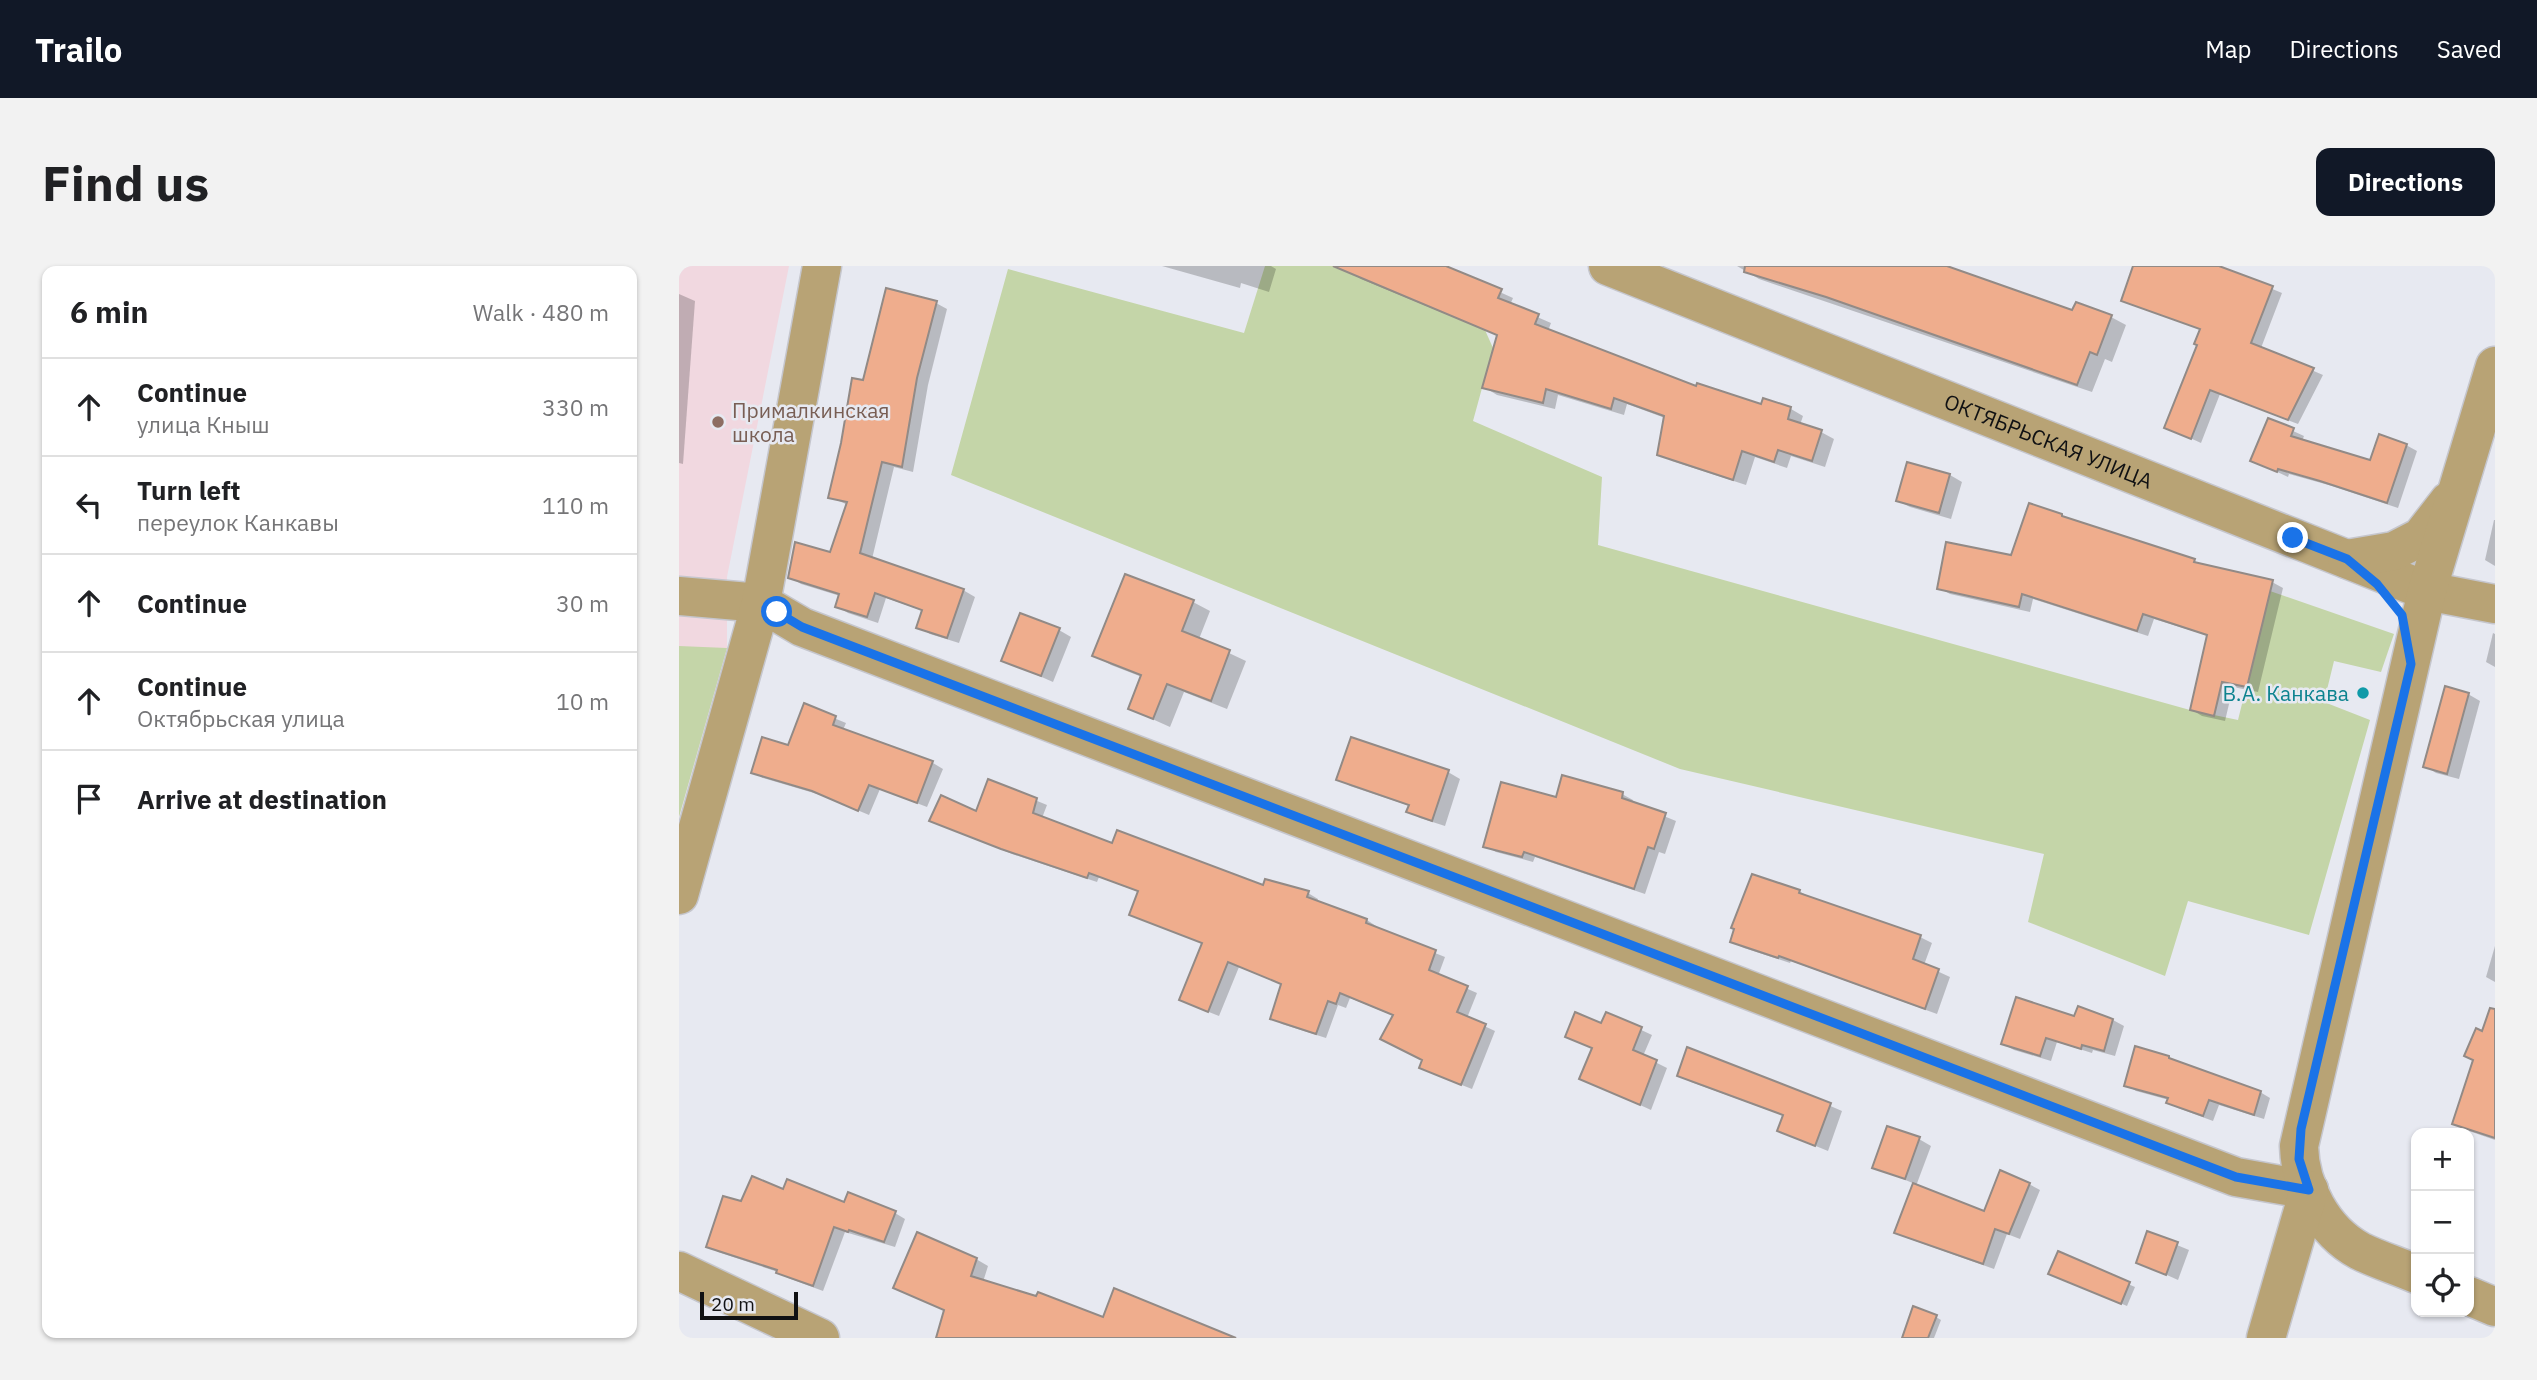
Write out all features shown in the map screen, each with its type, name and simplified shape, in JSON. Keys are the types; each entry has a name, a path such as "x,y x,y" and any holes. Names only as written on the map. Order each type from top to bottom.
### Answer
{"street":[{"path":"679,895 761,603 822,266"},
{"name":"ОКТЯБРЬСКАЯ УЛИЦА","path":"1608,266 2427,591 2495,604"},
{"path":"2411,1272 2359,1250 2326,1222 2309,1190 2299,1159 2301,1129 2427,591 2495,366"},
{"path":"2347,559 2394,551 2421,537 2457,491"},
{"path":"2347,559 2377,584 2402,615 2411,664"},
{"path":"679,596 761,603 802,627 2236,1177 2309,1190"},
{"path":"2266,1338 2309,1190"},
{"path":"679,1271 820,1338"},
{"path":"2474,1298 2495,1307"}],"shaded area":[{"name":"Прималкинская школа","path":"679,266 789,266 727,577 727,648 679,817"}],"green space":[{"path":"1265,266 1349,266 1347,272 1485,330 1493,348 1473,421 1602,477 1598,545 2190,710 2238,720 2270,591 2394,634 2381,672 2334,661 2324,702 2370,720 2309,935 2188,901 2165,976 2028,922 2044,854 1680,769 951,475 1008,269 1244,333"},
{"path":"679,646 727,648 679,817"}],"building":[{"path":"1333,266 1446,266 1502,289 1498,298 1539,314 1535,324 1696,386 1697,383 1761,404 1763,398 1791,407 1788,419 1822,430 1812,461 1778,450 1774,462 1742,451 1733,480 1657,455 1664,416 1614,398 1611,409 1546,389 1543,403 1482,388 1497,335"},
{"path":"1745,266 1947,266 2072,310 2076,302 2112,315 2097,355 2090,352 2077,385 1826,297 1744,272"},
{"path":"2133,266 2219,266 2273,286 2251,343 2314,368 2288,420 2210,390 2191,439 2164,428 2197,345 2194,344 2200,329 2121,301"},
{"path":"886,288 937,301 917,378 902,467 882,462 860,553 964,589 947,638 916,628 922,610 875,593 867,617 835,607 839,594 788,578 795,542 830,552 847,502 828,498 852,378 863,380"},
{"path":"2268,418 2294,428 2291,436 2370,460 2379,434 2407,444 2387,503 2278,469 2277,472 2250,461"},
{"path":"1907,462 1950,474 1939,513 1896,501"},
{"path":"2029,503 2195,559 2194,562 2273,580 2247,687 2222,682 2214,716 2190,710 2207,635 2143,614 2137,631 2022,594 2019,607 1937,589 1946,542 2011,555"},
{"path":"1125,574 1194,600 1182,631 1230,650 1211,701 1167,684 1153,719 1128,709 1141,675 1092,656"},
{"path":"1020,613 1060,628 1041,676 1001,661"},
{"path":"2445,686 2469,693 2447,774 2423,767"},
{"path":"804,703 836,716 833,725 933,761 917,803 869,785 858,811 812,791 751,773 762,737 788,745"},
{"path":"1351,737 1449,770 1432,821 1406,812 1409,805 1336,780"},
{"path":"1562,775 1623,792 1622,798 1666,813 1654,849 1648,847 1634,889 1524,852 1522,857 1483,847 1501,782 1556,797"},
{"path":"988,779 1037,798 1033,813 1112,843 1117,830 1263,885 1265,879 1309,891 1307,897 1367,919 1366,923 1436,950 1429,970 1468,986 1457,1012 1486,1024 1461,1085 1419,1068 1422,1060 1380,1039 1393,1015 1340,993 1336,1004 1328,1001 1316,1034 1270,1019 1281,984 1228,962 1208,1012 1179,1000 1202,943 1129,915 1138,891 1089,873 1087,878 929,821 941,795 976,811"},
{"path":"1752,874 1921,935 1913,959 1939,969 1925,1009 1779,956 1778,958 1730,942 1734,929 1731,928"},
{"path":"2016,997 2074,1016 2078,1006 2113,1019 2104,1051 2082,1045 2081,1049 2046,1038 2040,1056 2001,1044"},
{"path":"2490,1008 2495,1009 2495,1138 2474,1131 2474,1128 2452,1124 2473,1060 2464,1056 2476,1028 2482,1031"},
{"path":"1575,1012 1601,1023 1606,1012 1642,1027 1633,1050 1657,1060 1640,1105 1579,1079 1592,1048 1565,1037"},
{"path":"2135,1046 2261,1091 2254,1115 2209,1100 2203,1116 2166,1103 2168,1098 2124,1086"},
{"path":"1687,1047 1831,1103 1815,1146 1777,1131 1783,1115 1677,1076"},
{"path":"1887,1126 1920,1137 1905,1179 1872,1168"},
{"path":"2000,1170 2030,1183 2009,1234 1995,1229 1983,1264 1894,1233 1913,1183 1984,1211"},
{"path":"752,1176 783,1189 787,1179 844,1202 848,1192 896,1211 884,1242 834,1227 813,1286 776,1273 777,1270 706,1247 723,1196 741,1201"},
{"path":"2147,1231 2178,1242 2166,1275 2136,1263"},
{"path":"917,1232 977,1258 971,1276 1036,1296 1038,1292 1103,1317 1114,1288 1236,1338 936,1338 944,1310 893,1288"},
{"path":"2058,1251 2130,1282 2121,1304 2048,1274"},
{"path":"1913,1306 1937,1315 1928,1338 1902,1338"}],"place":[{"name":"Прималкинская школа","path":"718,422"},
{"name":"В.А. Канкава","path":"2363,693"}],"route":[{"path":"777,612 802,627 2236,1177 2309,1190 2299,1159 2301,1129 2411,664 2402,615 2377,584 2347,559 2293,538"}]}
